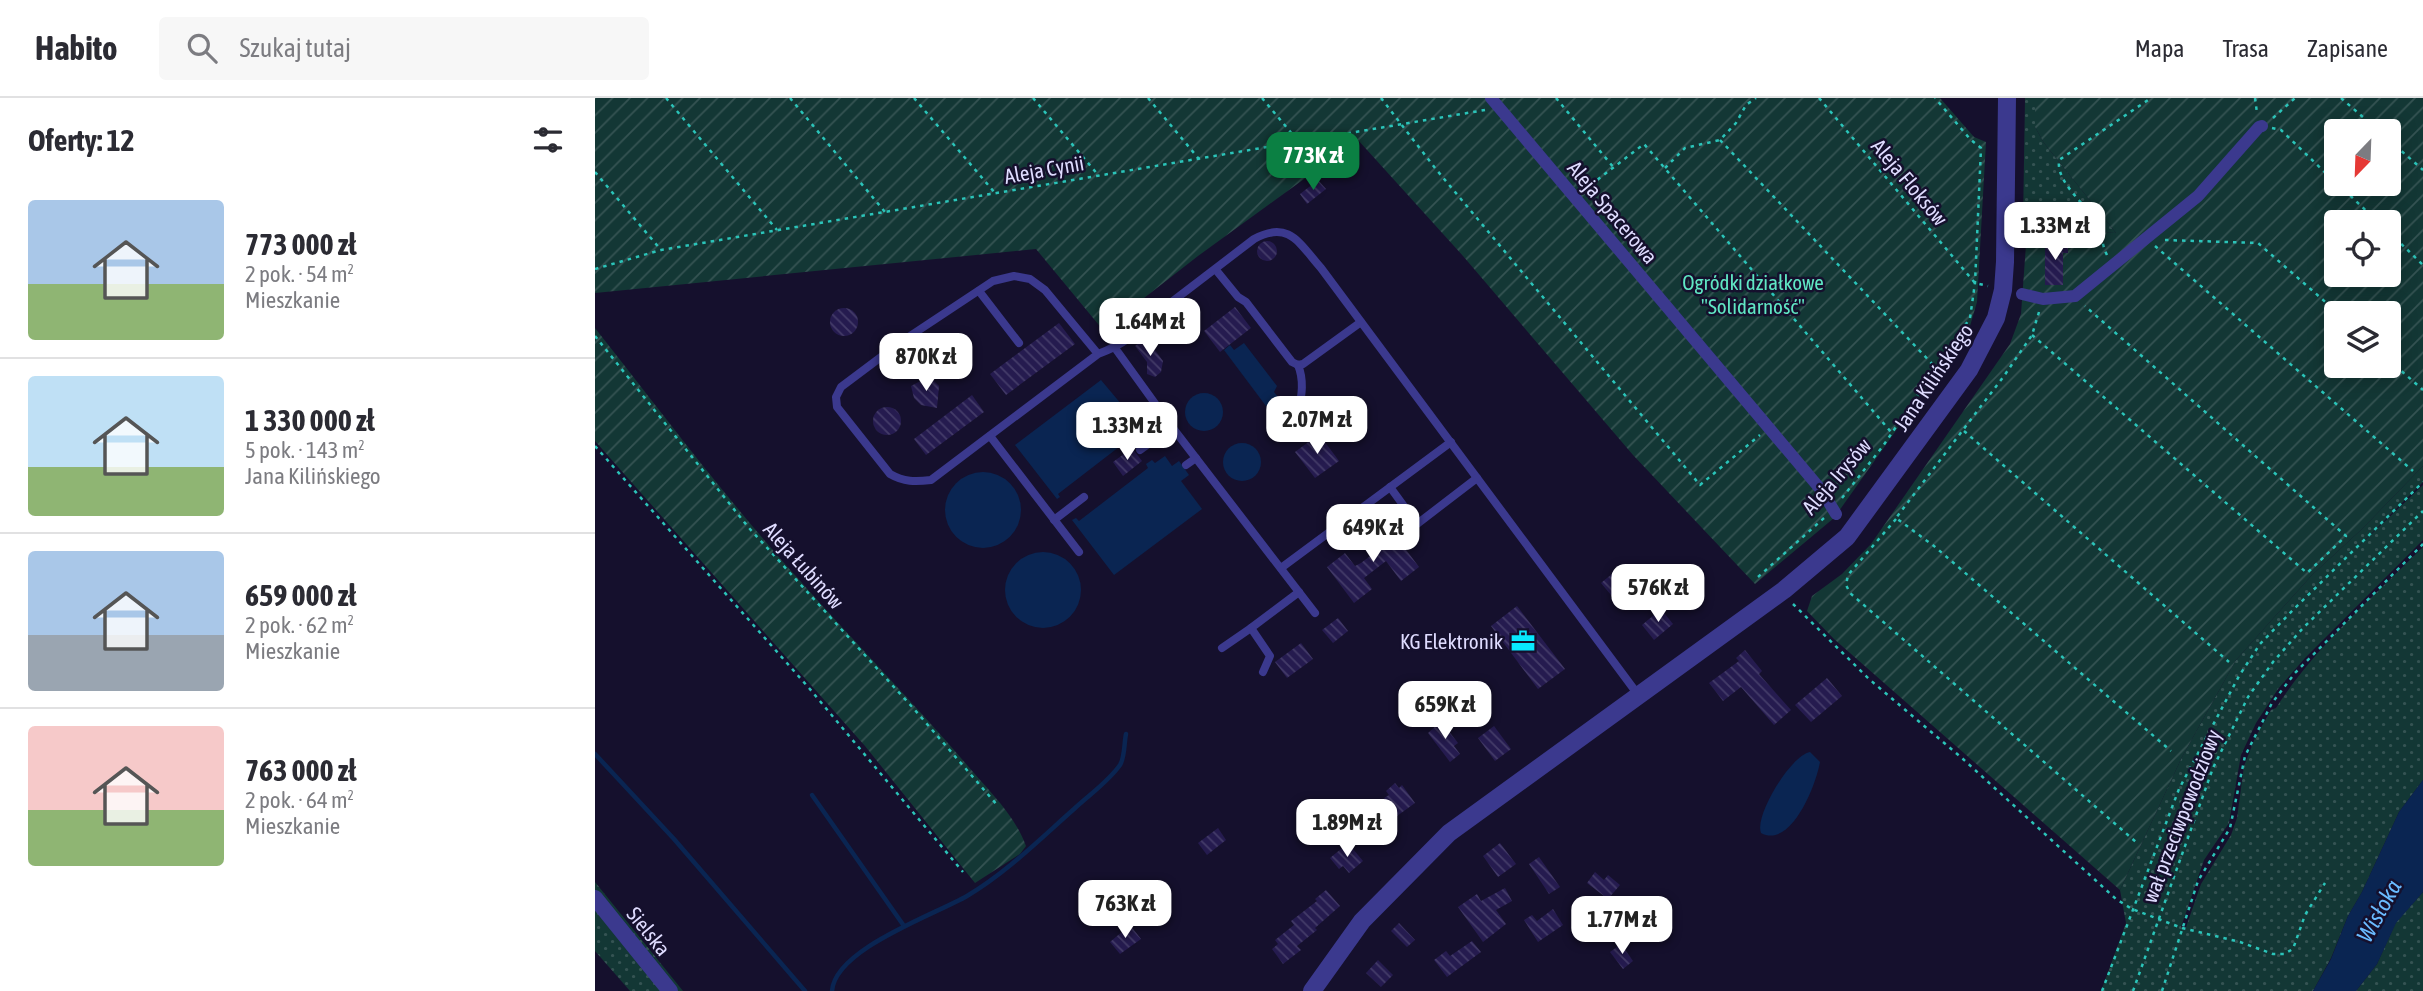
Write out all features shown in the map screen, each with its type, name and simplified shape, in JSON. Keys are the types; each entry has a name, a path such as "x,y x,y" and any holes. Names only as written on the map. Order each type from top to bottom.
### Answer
{"street":[{"name":"Jana Kilińskiego","path":"1312,991 1361,921 1449,833 1784,590 1823,559 1854,527 1969,370 1996,318 2003,290 2007,98"},
{"name":"Aleja Spacerowa","path":"1495,103 1822,491 1834,512"},
{"path":"2022,294 2043,299 2075,296 2148,239 2212,183 2262,126"},
{"name":"Sielska","path":"595,898 670,991"}],"lane":[{"path":"1098,354 1045,290 1030,279 1014,276 993,281 890,350 841,387 836,397 837,407 890,474 900,480 931,480 1098,354 1115,348 1254,239 1278,230 1296,240 1313,258 1639,696"},
{"path":"1216,270 1238,297 1246,302 1298,365 1302,374 1302,397 1298,415 1284,426"},
{"path":"2003,290 2022,294"},
{"path":"979,291 1019,344"},
{"path":"1298,365 1303,365 1361,322"},
{"path":"1115,348 1315,613"},
{"path":"890,350 909,372"},
{"path":"1140,450 1172,426"},
{"path":"990,436 1079,552"},
{"path":"1281,568 1451,442"},
{"path":"1187,465 1196,458"},
{"path":"1390,487 1417,524 1477,478"},
{"path":"1054,520 1084,497"},
{"path":"1834,512 1854,527"},
{"path":"1222,648 1299,592"},
{"path":"1251,628 1270,656 1263,673"}],"path":[{"path":"666,98 777,230"},
{"path":"790,98 885,212"},
{"path":"914,98 995,193"},
{"path":"1033,98 1099,176"},
{"path":"1148,98 1199,159"},
{"path":"1262,98 1293,135 1305,141"},
{"path":"1381,98 1435,168 1700,485 1768,428"},
{"path":"1556,98 1614,168"},
{"path":"1665,168 1685,148 1720,140 1736,123 1746,105 1756,98"},
{"name":"Aleja Floksów","path":"1819,98 1977,284"},
{"name":"Aleja Irysów","path":"1758,577 1834,512 1892,433 1970,318 1977,284 1981,148 1935,98"},
{"path":"2113,266 2103,248 2103,234 2095,219 2068,186 2061,174 2059,160 2151,98"},
{"path":"2262,126 2295,98"},
{"path":"2341,98 2365,119"},
{"name":"Aleja Cynii","path":"595,269 661,250 1403,125 1495,103"},
{"path":"2262,126 2281,130 2324,171"},
{"path":"1720,140 1936,368"},
{"path":"1576,196 1644,144 1892,433"},
{"path":"2401,151 2423,170"},
{"path":"595,173 661,250"},
{"path":"2351,196 2365,210"},
{"path":"2148,239 2258,243 2324,301"},
{"path":"2148,239 2413,471"},
{"path":"2401,244 2423,265"},
{"path":"2032,335 2307,573 2346,536 2075,296"},
{"path":"2043,299 2032,335 1964,431 1848,575 1846,584 1850,593 2136,842"},
{"name":"Aleja Łubinów","path":"595,337 749,528 914,709 998,806"},
{"path":"2401,370 2423,390"},
{"path":"1964,431 2229,662"},
{"path":"595,446 809,688 964,872"},
{"path":"2102,991 2179,789 2226,699 2260,644 2423,482"},
{"name":"wał przeciwpowodziowy","path":"2133,991 2213,768 2248,697 2273,662 2303,628 2423,511"},
{"path":"1896,518 1944,554 2171,751"},
{"path":"2162,991 2199,881 2230,828 2245,756 2272,703 2295,673 2423,544"},
{"path":"1784,590 1800,612 1859,670 1962,758 2116,899 2132,909 2184,928 2240,942 2273,954 2284,954 2293,949 2305,915 2325,883"}],"green space":[{"name":"Ogródki działkowe \"Solidarność\"","path":"595,98 1940,98 1974,137 1986,142 1977,302 1970,326 1834,518 1755,584 1633,455 1463,256 1358,140 1198,256 1103,330 1036,249 595,293"},
{"path":"2025,98 2035,98 2035,127 2044,143 2116,233 2069,231 2062,237 2027,231 2023,223"},
{"path":"2035,98 2423,98 2423,466 2362,529 2312,575 2236,660 2182,757 2120,890 1834,639 1807,611 1812,596 1842,574 1871,544 2010,344 2021,314 2027,231 2041,231 2044,236 2061,237 2069,231 2116,233 2044,143 2035,127"},
{"path":"595,328 749,522 1000,803 1026,846 1020,854 975,883 865,746 595,441"},
{"path":"2423,466 2423,482 2357,548 2423,485 2423,540 2305,658 2278,689 2256,723 2241,755 2229,823 2204,860 2181,927 2185,930 2201,884 2231,835 2237,818 2244,766 2255,738 2271,710 2276,708 2326,644 2423,547 2423,780 2399,812 2313,991 2101,991 2126,923 2120,890 2182,757 2236,660 2312,575 2362,529"},
{"path":"595,882 683,991 630,991 595,951"},
{"path":"2423,892 2423,991 2356,991 2377,964 2396,922"}],"water":[{"path":"1244,343 1277,386 1274,392 1278,397 1266,406 1224,350 1230,345 1234,350"},
{"path":"1101,380 1143,430 1134,437 1136,440 1131,444 1128,440 1058,494 1060,497 1057,499 1015,445"},
{"path":"1204,393 1217,399 1223,412 1217,425 1204,431 1191,425 1185,412 1191,399"},
{"path":"1242,443 1255,449 1261,462 1255,475 1242,481 1229,475 1223,462 1229,449"},
{"path":"1165,456 1172,466 1179,461 1189,475 1181,481 1202,509 1114,575 1072,520 1076,518 1079,521 1148,468 1146,464 1152,460 1155,463"},
{"path":"983,472 998,475 1010,483 1018,495 1021,510 1018,525 1010,537 998,545 983,548 968,545 956,537 948,525 945,510 948,495 956,483 968,475"},
{"path":"1043,552 1058,555 1070,563 1078,575 1081,590 1078,605 1070,617 1058,625 1043,628 1028,625 1016,617 1008,605 1005,590 1008,575 1016,563 1028,555"},
{"path":"1810,752 1820,762 1800,812 1782,832 1772,835 1761,833 1763,814 1776,787 1793,764"},
{"name":"Wisłoka","path":"2423,780 2423,892 2396,923 2377,964 2356,991 2313,991 2331,959 2348,916 2399,812"}],"building":[{"path":"1318,180 1326,189 1307,204 1300,194"},
{"path":"1263,241 1271,241 1277,251 1271,261 1263,261 1257,255 1257,247"},
{"path":"2045,242 2068,242 2068,253 2063,253 2063,285 2045,285"},
{"path":"1235,307 1251,328 1220,352 1204,331"},
{"path":"844,308 854,312 858,322 854,332 844,336 834,332 830,322 834,312"},
{"path":"1059,323 1075,344 1006,395 990,374"},
{"path":"1146,338 1163,361 1161,372 1155,377 1147,374 1147,362 1135,346"},
{"path":"926,378 932,379 939,386 937,408 921,405 914,398 911,386"},
{"path":"972,395 984,412 926,455 914,439"},
{"path":"887,407 897,411 901,421 897,431 887,435 877,431 873,421 877,411"},
{"path":"1319,434 1339,461 1315,478 1295,452"},
{"path":"1132,448 1142,461 1123,476 1113,462"},
{"path":"1386,523 1419,567 1401,581 1386,561 1364,578 1372,589 1354,603 1327,567 1345,553 1355,566 1361,563 1378,550 1367,537"},
{"path":"1613,573 1625,589 1629,586 1635,594 1620,606 1601,583"},
{"name":"KG Elektronik","path":"1517,606 1565,669 1538,689 1491,626"},
{"path":"1661,609 1673,624 1654,640 1642,625"},
{"path":"1338,618 1348,631 1333,643 1322,630"},
{"path":"1301,643 1313,659 1287,678 1275,662"},
{"path":"1745,650 1762,671 1759,674 1791,710 1774,725 1741,687 1723,701 1709,683 1739,661 1736,658"},
{"path":"1827,678 1842,696 1811,722 1795,705"},
{"path":"1441,721 1458,743 1454,746 1460,754 1450,762 1428,733"},
{"path":"1494,726 1511,749 1495,761 1478,738"},
{"path":"1395,783 1399,788 1402,785 1415,803 1397,816 1384,798 1389,795 1386,791"},
{"path":"1218,828 1226,840 1207,855 1198,843"},
{"path":"1348,843 1363,861 1349,873 1343,866 1339,869 1330,858"},
{"path":"1500,843 1516,864 1498,877 1483,856"},
{"path":"1539,857 1560,887 1549,894 1529,864"},
{"path":"1595,872 1604,880 1608,875 1620,885 1608,899 1587,883"},
{"path":"1505,888 1512,901 1496,910 1506,924 1483,942 1458,907 1477,894 1481,901"},
{"path":"1326,890 1340,906 1297,946 1301,950 1283,964 1272,949 1278,944 1275,940 1294,925 1291,921 1317,901 1315,899"},
{"path":"1553,909 1563,925 1538,942 1524,920 1532,915 1537,921"},
{"path":"1399,923 1415,940 1407,947 1391,931"},
{"path":"1130,925 1141,939 1120,954 1110,942"},
{"path":"1472,941 1481,952 1447,977 1434,960 1446,951 1450,956"},
{"path":"1621,944 1633,961 1623,969 1610,952"},
{"path":"1378,960 1393,975 1381,987 1366,973"}],"waterway":[{"path":"832,991 837,976 867,947 967,896 1022,855 1115,771 1123,758 1126,734"},
{"path":"595,754 674,839 805,991"},
{"path":"812,795 904,926"}],"place":[{"name":"KG Elektronik","path":"1523,641"}]}
